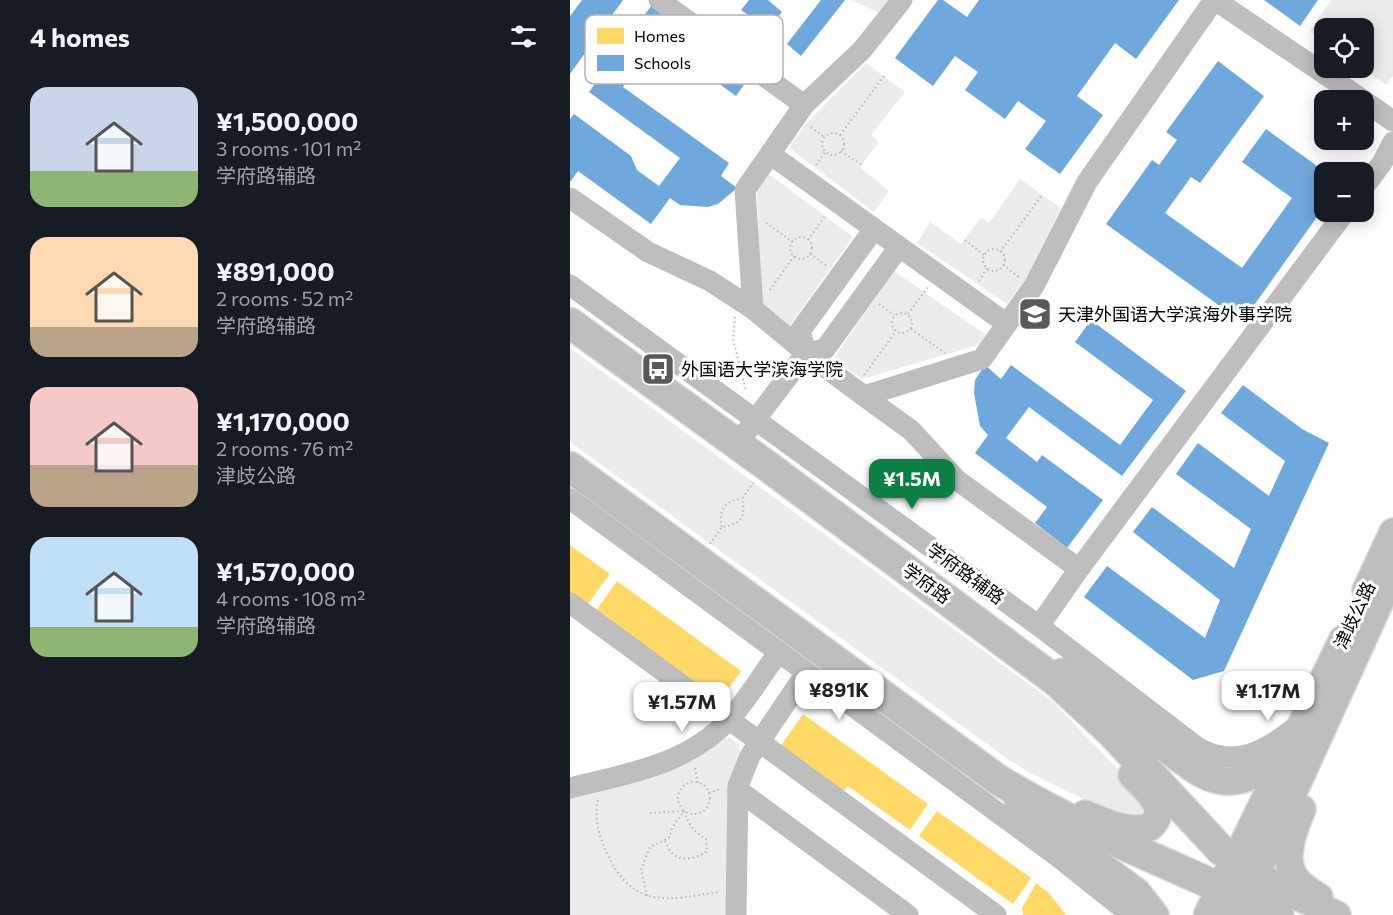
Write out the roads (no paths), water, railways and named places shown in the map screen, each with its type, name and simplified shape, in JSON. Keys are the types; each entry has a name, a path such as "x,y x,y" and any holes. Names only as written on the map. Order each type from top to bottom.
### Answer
{"highway":[{"name":"学府路","path":"570,323 1010,644 1056,681 1099,720 1210,839 1239,887"},
{"path":"570,467 997,779 1069,819 1239,887 1209,915"}],"main road":[{"name":"津歧公路","path":"1239,887 1314,723 1393,532"},
{"name":"津歧公路","path":"1314,723 1393,573"},
{"path":"1010,644 1068,676 1200,773 1222,781 1243,780 1258,774 1314,723"},
{"path":"997,779 1110,824 1134,830 1144,829 1155,822 1158,816 1156,802 1101,742 1056,681"},
{"path":"1314,723 1316,773 1291,840 1290,863 1294,877 1302,886 1346,915"},
{"path":"997,779 1055,832 1137,892 1155,915"},
{"path":"1239,887 1280,915"},
{"path":"1239,887 1282,889 1337,915"}],"street":[{"path":"659,0 680,15"},
{"path":"745,304 745,190 804,105 862,50 902,0"},
{"path":"859,392 981,359 1034,286 1087,182 1214,0 1347,90"},
{"path":"775,84 804,105"},
{"path":"1374,108 1393,121"},
{"path":"1374,174 1393,142"},
{"path":"770,154 1007,324"},
{"path":"570,198 648,252 710,281 745,304 912,431 957,480 1079,569"},
{"path":"1039,626 1338,222"},
{"path":"806,352 800,331 874,229"},
{"path":"737,444 806,352 825,350 899,247"},
{"name":"学府路辅路","path":"570,285 1039,626 1197,747 1211,755 1226,759 1250,754 1314,723"},
{"path":"570,499 1058,856 1131,915"},
{"path":"570,603 996,915"},
{"path":"570,788 662,765 698,747 729,719 778,653"},
{"path":"738,914 736,889 738,786 750,756 806,673"},
{"path":"738,790 908,915"}],"place":[{"name":"天津外国语大学滨海外事学院","path":"1035,314"},
{"name":"外国语大学滨海学院","path":"658,369"}]}
